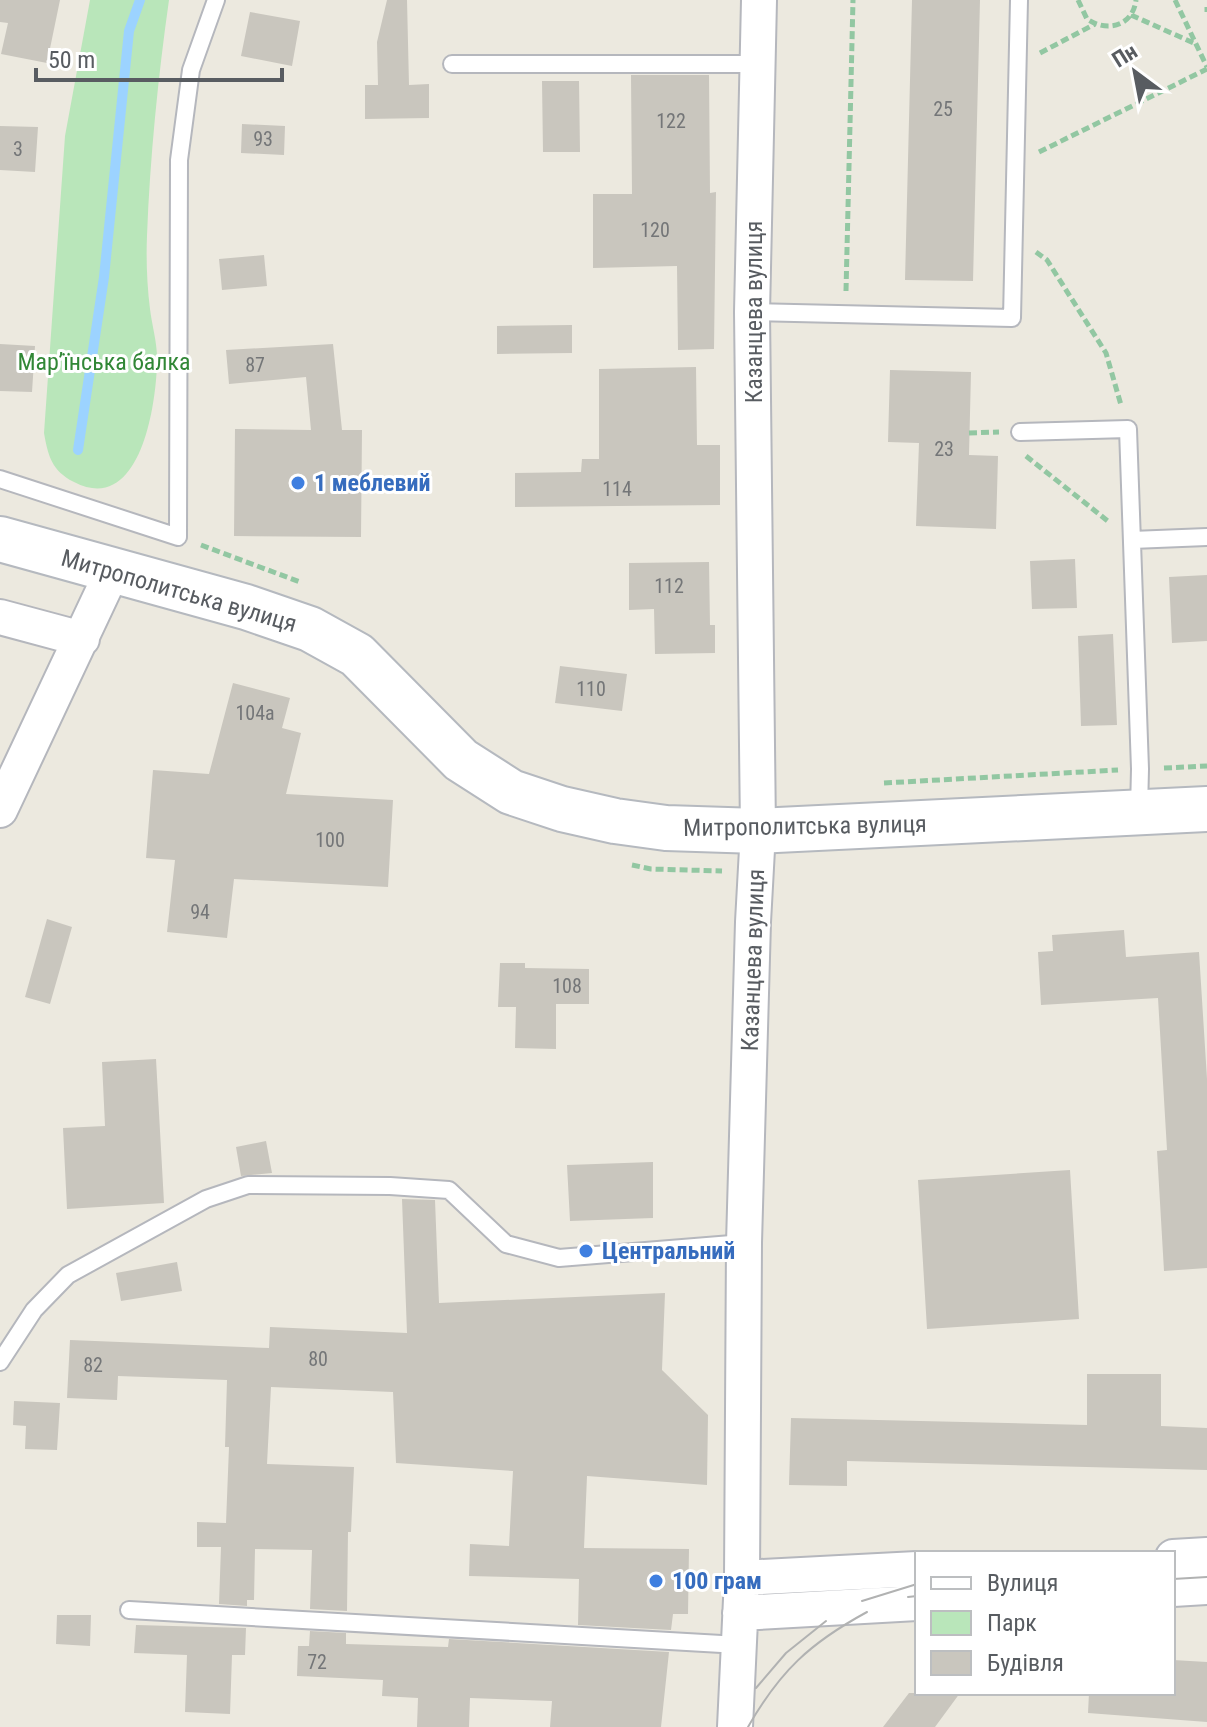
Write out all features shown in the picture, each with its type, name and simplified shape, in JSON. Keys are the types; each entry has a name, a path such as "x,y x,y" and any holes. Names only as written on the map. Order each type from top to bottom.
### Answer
{"main road":[{"name":"Митрополитська вулиця","path":"0,539 258,611 310,629 357,655 461,760 511,792 562,809 615,821 666,828 758,831 1207,809"}],"street":[{"name":"Казанцева вулиця","path":"735,1727 742,1578 744,1243 758,831 752,312 759,0"},
{"path":"0,810 113,570"},
{"path":"0,617 82,639"},
{"path":"1175,1557 1207,1555"},
{"path":"742,1578 915,1569"},
{"path":"1175,1589 1207,1587"},
{"path":"740,1629 915,1603"}],"lane":[{"path":"0,479 178,537 179,160 191,70 216,0"},
{"path":"752,312 1012,318 1019,0"},
{"path":"452,64 758,64"},
{"path":"1014,437 1128,429 1139,812"},
{"path":"1132,540 1207,537"},
{"path":"0,1362 34,1310 68,1275 206,1199 248,1185 390,1186 449,1190 506,1244 559,1258 744,1243"},
{"path":"129,1610 740,1629"}],"path":[{"path":"846,315 853,0"},
{"path":"1078,0 1082,12 1095,24 1115,27 1131,15 1136,0"},
{"path":"1015,164 1207,68 1175,0"},
{"path":"1131,15 1196,45"},
{"path":"1018,64 1095,24"},
{"path":"1014,235 1047,260 1106,353 1128,429"},
{"path":"995,432 1014,437"},
{"path":"1020,452 1132,540"},
{"path":"178,537 255,563 307,585"},
{"path":"871,784 1207,766"}],"green space":[{"name":"Мар’їнська балка","path":"90,0 169,0 155,118 147,236 148,291 157,356 153,405 140,451 129,471 115,484 96,488 74,482 56,468 49,456 44,433 65,136"}],"building":[{"path":"0,0 60,0 47,63 1,54 8,23 0,22"},
{"path":"387,0 407,0 409,85 429,84 429,118 365,119 365,85 378,85 377,42"},
{"path":"912,0 980,0 973,281 905,280"},
{"path":"250,12 300,21 292,66 241,56"},
{"path":"631,75 709,75 710,193 716,192 714,349 678,350 677,266 593,268 593,194 632,194"},
{"path":"542,81 579,81 580,152 543,152"},
{"path":"242,124 285,126 284,155 241,153"},
{"path":"0,126 38,127 35,172 0,170"},
{"path":"264,255 267,286 222,290 219,259"},
{"path":"572,325 572,353 497,354 497,326"},
{"path":"0,344 35,346 32,392 0,391"},
{"path":"333,344 342,430 362,430 361,537 234,536 235,429 311,430 306,377 229,384 226,350"},
{"path":"696,367 697,445 720,445 720,505 515,507 515,473 581,472 582,459 599,459 599,369"},
{"path":"890,370 971,372 969,455 998,456 996,529 916,526 919,443 888,442"},
{"path":"1075,559 1077,608 1032,609 1030,561"},
{"path":"709,562 710,625 715,625 715,653 655,654 654,609 629,610 629,563"},
{"path":"1207,575 1207,641 1172,643 1169,577"},
{"path":"1113,634 1117,725 1081,726 1078,636"},
{"path":"560,666 627,674 622,711 555,703"},
{"path":"233,683 290,698 282,728 301,733 286,794 393,800 388,887 234,879 227,938 167,932 175,860 146,858 153,770 209,774"},
{"path":"47,919 72,927 50,1004 25,997"},
{"path":"1124,930 1126,957 1199,952 1207,1079 1207,1268 1164,1271 1157,1151 1167,1150 1158,998 1041,1005 1038,952 1053,951 1052,935"},
{"path":"500,963 525,963 525,968 589,969 589,1004 556,1004 556,1049 515,1048 516,1007 498,1007"},
{"path":"156,1059 164,1203 67,1209 63,1128 105,1126 102,1062"},
{"path":"266,1141 272,1173 241,1176 236,1147"},
{"path":"653,1162 653,1218 570,1221 567,1165"},
{"path":"1070,1170 1079,1319 927,1329 918,1180"},
{"path":"402,1199 435,1200 439,1303 665,1293 662,1370 708,1415 707,1485 587,1476 584,1548 689,1549 688,1614 673,1614 671,1630 578,1625 579,1579 469,1576 470,1544 509,1546 513,1471 396,1463 393,1392 271,1387 267,1464 354,1467 351,1532 348,1532 347,1611 310,1609 312,1550 255,1549 254,1600 247,1600 247,1606 219,1604 221,1547 197,1547 197,1522 226,1523 229,1447 225,1447 227,1380 118,1376 117,1400 67,1398 70,1340 269,1348 270,1327 407,1333"},
{"path":"177,1262 182,1291 121,1301 116,1273"},
{"path":"1087,1374 1161,1374 1161,1426 1207,1428 1207,1470 847,1461 847,1486 789,1485 791,1418 1087,1425"},
{"path":"14,1401 60,1403 57,1450 25,1449 26,1426 13,1425"},
{"path":"57,1615 91,1615 90,1646 56,1644"},
{"path":"136,1625 246,1628 245,1655 232,1655 230,1714 185,1712 187,1655 134,1653"},
{"path":"310,1631 346,1633 346,1644 448,1647 449,1639 669,1652 661,1727 550,1727 552,1701 470,1698 469,1727 417,1727 418,1698 382,1696 383,1680 297,1676 298,1646 309,1646"},
{"path":"1175,1660 1207,1662 1207,1722 1088,1713 1089,1695 1175,1695"},
{"path":"909,1693 959,1695 935,1727 883,1727"}],"waterway":[{"path":"78,450 104,277 129,31 140,0"}],"tram line":[{"path":"1175,1579 1207,1577"},
{"path":"862,1601 915,1585"},
{"path":"908,1597 915,1596"},
{"path":"748,1727 772,1690 798,1660 829,1635 867,1612"},
{"path":"756,1688 786,1653 826,1621"}],"place":[{"name":"1 меблевий","path":"298,483"},
{"name":"Центральний","path":"586,1251"},
{"name":"100 грам","path":"656,1581"}]}
